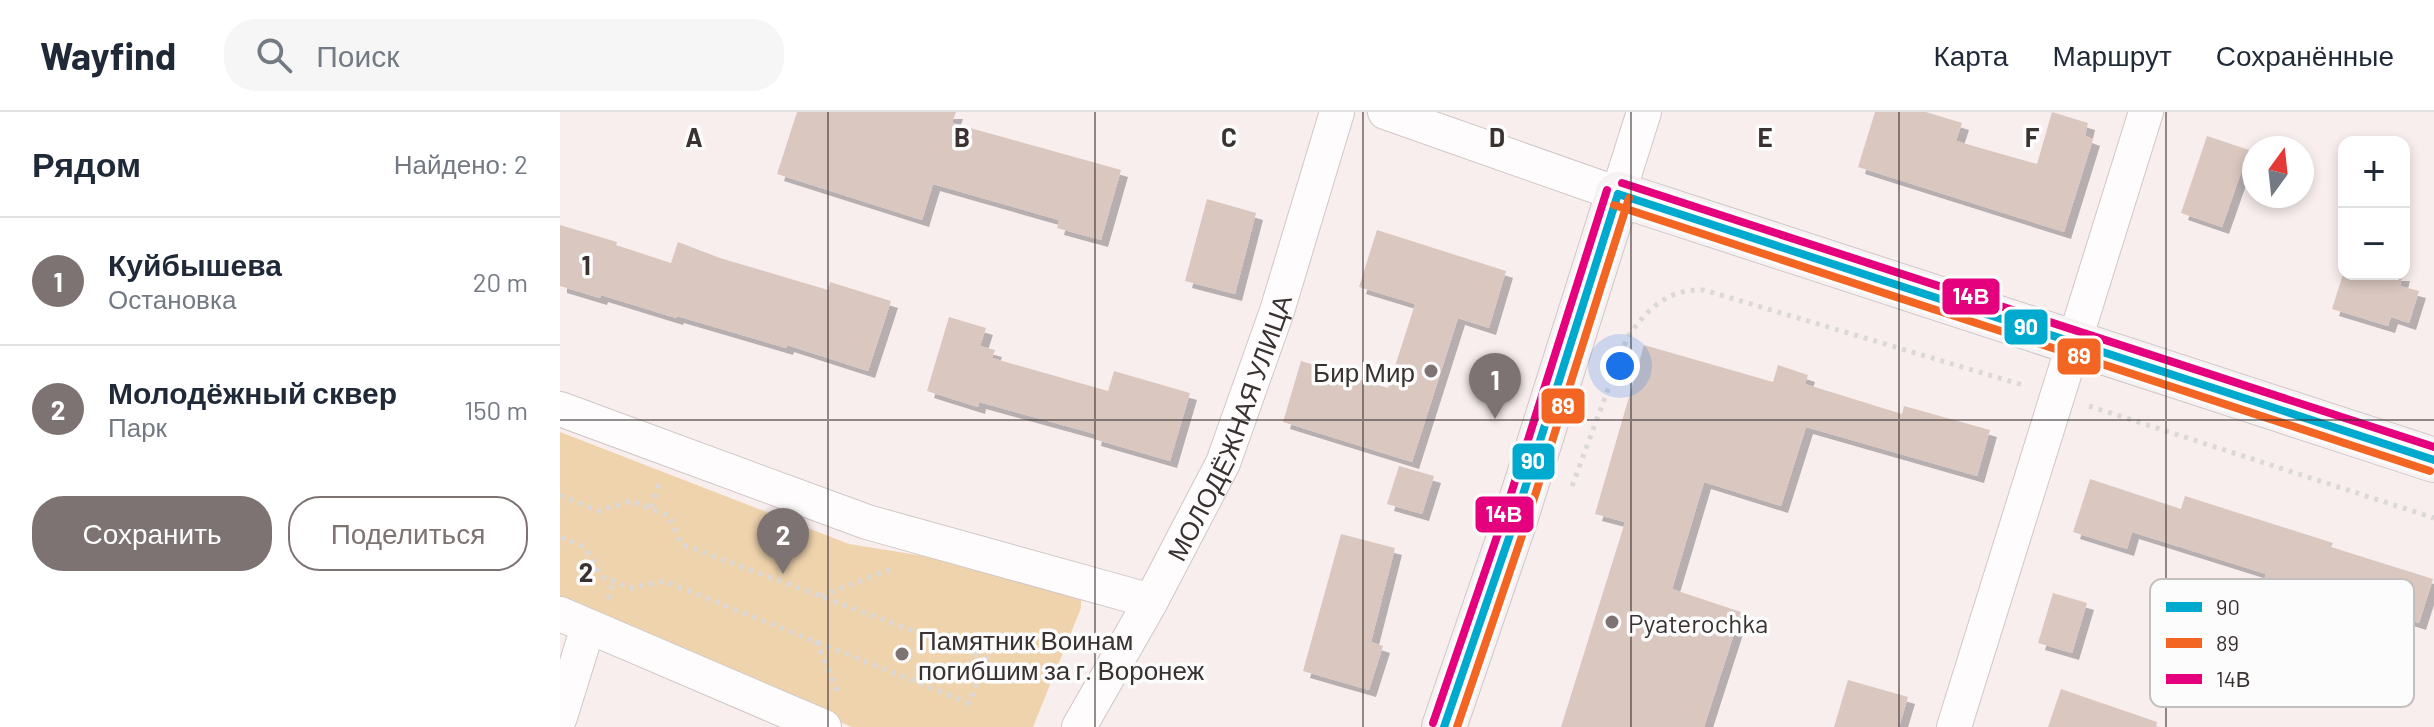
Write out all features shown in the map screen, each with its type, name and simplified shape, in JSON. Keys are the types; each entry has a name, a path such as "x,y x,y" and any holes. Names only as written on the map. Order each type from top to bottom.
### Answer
{"main road":[{"path":"1444,727 1519,509 1618,194 2434,460"}],"street":[{"name":"МОЛОДЁЖНАЯ УЛИЦА","path":"1079,727 1151,601 1223,463 1277,311 1337,112"},
{"path":"1385,112 1618,194 1644,112"},
{"path":"1954,727 2146,112"},
{"path":"560,409 867,522 1151,601"},
{"path":"560,717 574,620 832,713"}],"path":[{"path":"1568,496 1627,338 1641,316 1657,303 1681,292 1704,290"},
{"path":"560,495 598,511 631,501 651,507 669,516 681,544 986,658 969,703 664,581 631,588 601,576 585,547 560,537"},
{"path":"821,596 949,546"},
{"path":"816,640 832,713"}],"shaded area":[{"path":"560,432 849,544 936,558 1081,598 1081,608 1033,727 852,727 641,641 586,607 560,596"}],"building":[{"path":"797,112 956,112 952,123 1121,170 1101,240 1057,228 1059,220 933,184 922,220 777,174"},
{"path":"1875,112 1926,112 1962,123 1956,141 2037,164 2052,112 2088,123 2085,136 2093,139 2064,232 1858,167"},
{"path":"2207,136 2242,148 2242,170 2222,227 2181,213"},
{"path":"1207,199 1256,213 1235,294 1185,281"},
{"path":"560,225 671,263 678,242 720,258 828,290 830,282 891,301 868,371 787,345 786,348 560,286"},
{"path":"1377,230 1506,271 1489,328 1458,318 1412,462 1283,422 1301,361 1388,388 1415,304 1359,287"},
{"path":"2341,280 2402,280 2400,286 2419,291 2409,323 2391,317 2388,326 2332,309"},
{"path":"949,317 986,328 980,346 995,350 992,358 1108,391 1114,371 1190,393 1170,461 1094,439 1095,434 979,402 978,407 927,391"},
{"path":"1644,345 1773,382 1778,365 1808,375 1805,384 1902,414 1904,406 1990,430 1977,476 1806,427 1781,506 1704,482 1672,589 1741,612 1704,727 1561,727 1625,522 1595,514"},
{"path":"1399,466 1434,476 1422,514 1387,504"},
{"path":"2090,479 2181,509 2185,496 2333,543 2331,547 2433,579 2419,623 2414,621 2414,579 2264,579 2266,574 2132,532 2127,549 2073,532"},
{"path":"1341,534 1395,548 1371,642 1383,646 1369,690 1303,671"},
{"path":"2053,593 2087,603 2072,653 2038,643"},
{"path":"1848,680 1908,697 1899,727 1834,727"},
{"path":"2061,689 2157,722 2156,727 2048,727"}],"transit line":[{"name":"14В","path":"1622,183 2434,447"},
{"name":"14В","path":"1433,723 1503,519 1607,190"},
{"name":"90","path":"1618,194 2434,460"},
{"name":"90","path":"1444,727 1514,523 1618,194"},
{"name":"89","path":"1457,727 1525,527 1629,198"},
{"name":"89","path":"1614,205 2430,471"}],"place":[{"name":"Бир Мир","path":"1431,371"},
{"name":"Куйбышева","path":"1495,419"},
{"name":"Молодёжный сквер","path":"783,574"},
{"name":"Pyaterochka","path":"1612,622"},
{"name":"Памятник Воинам погибшим за г. Воронеж","path":"902,654"}]}
